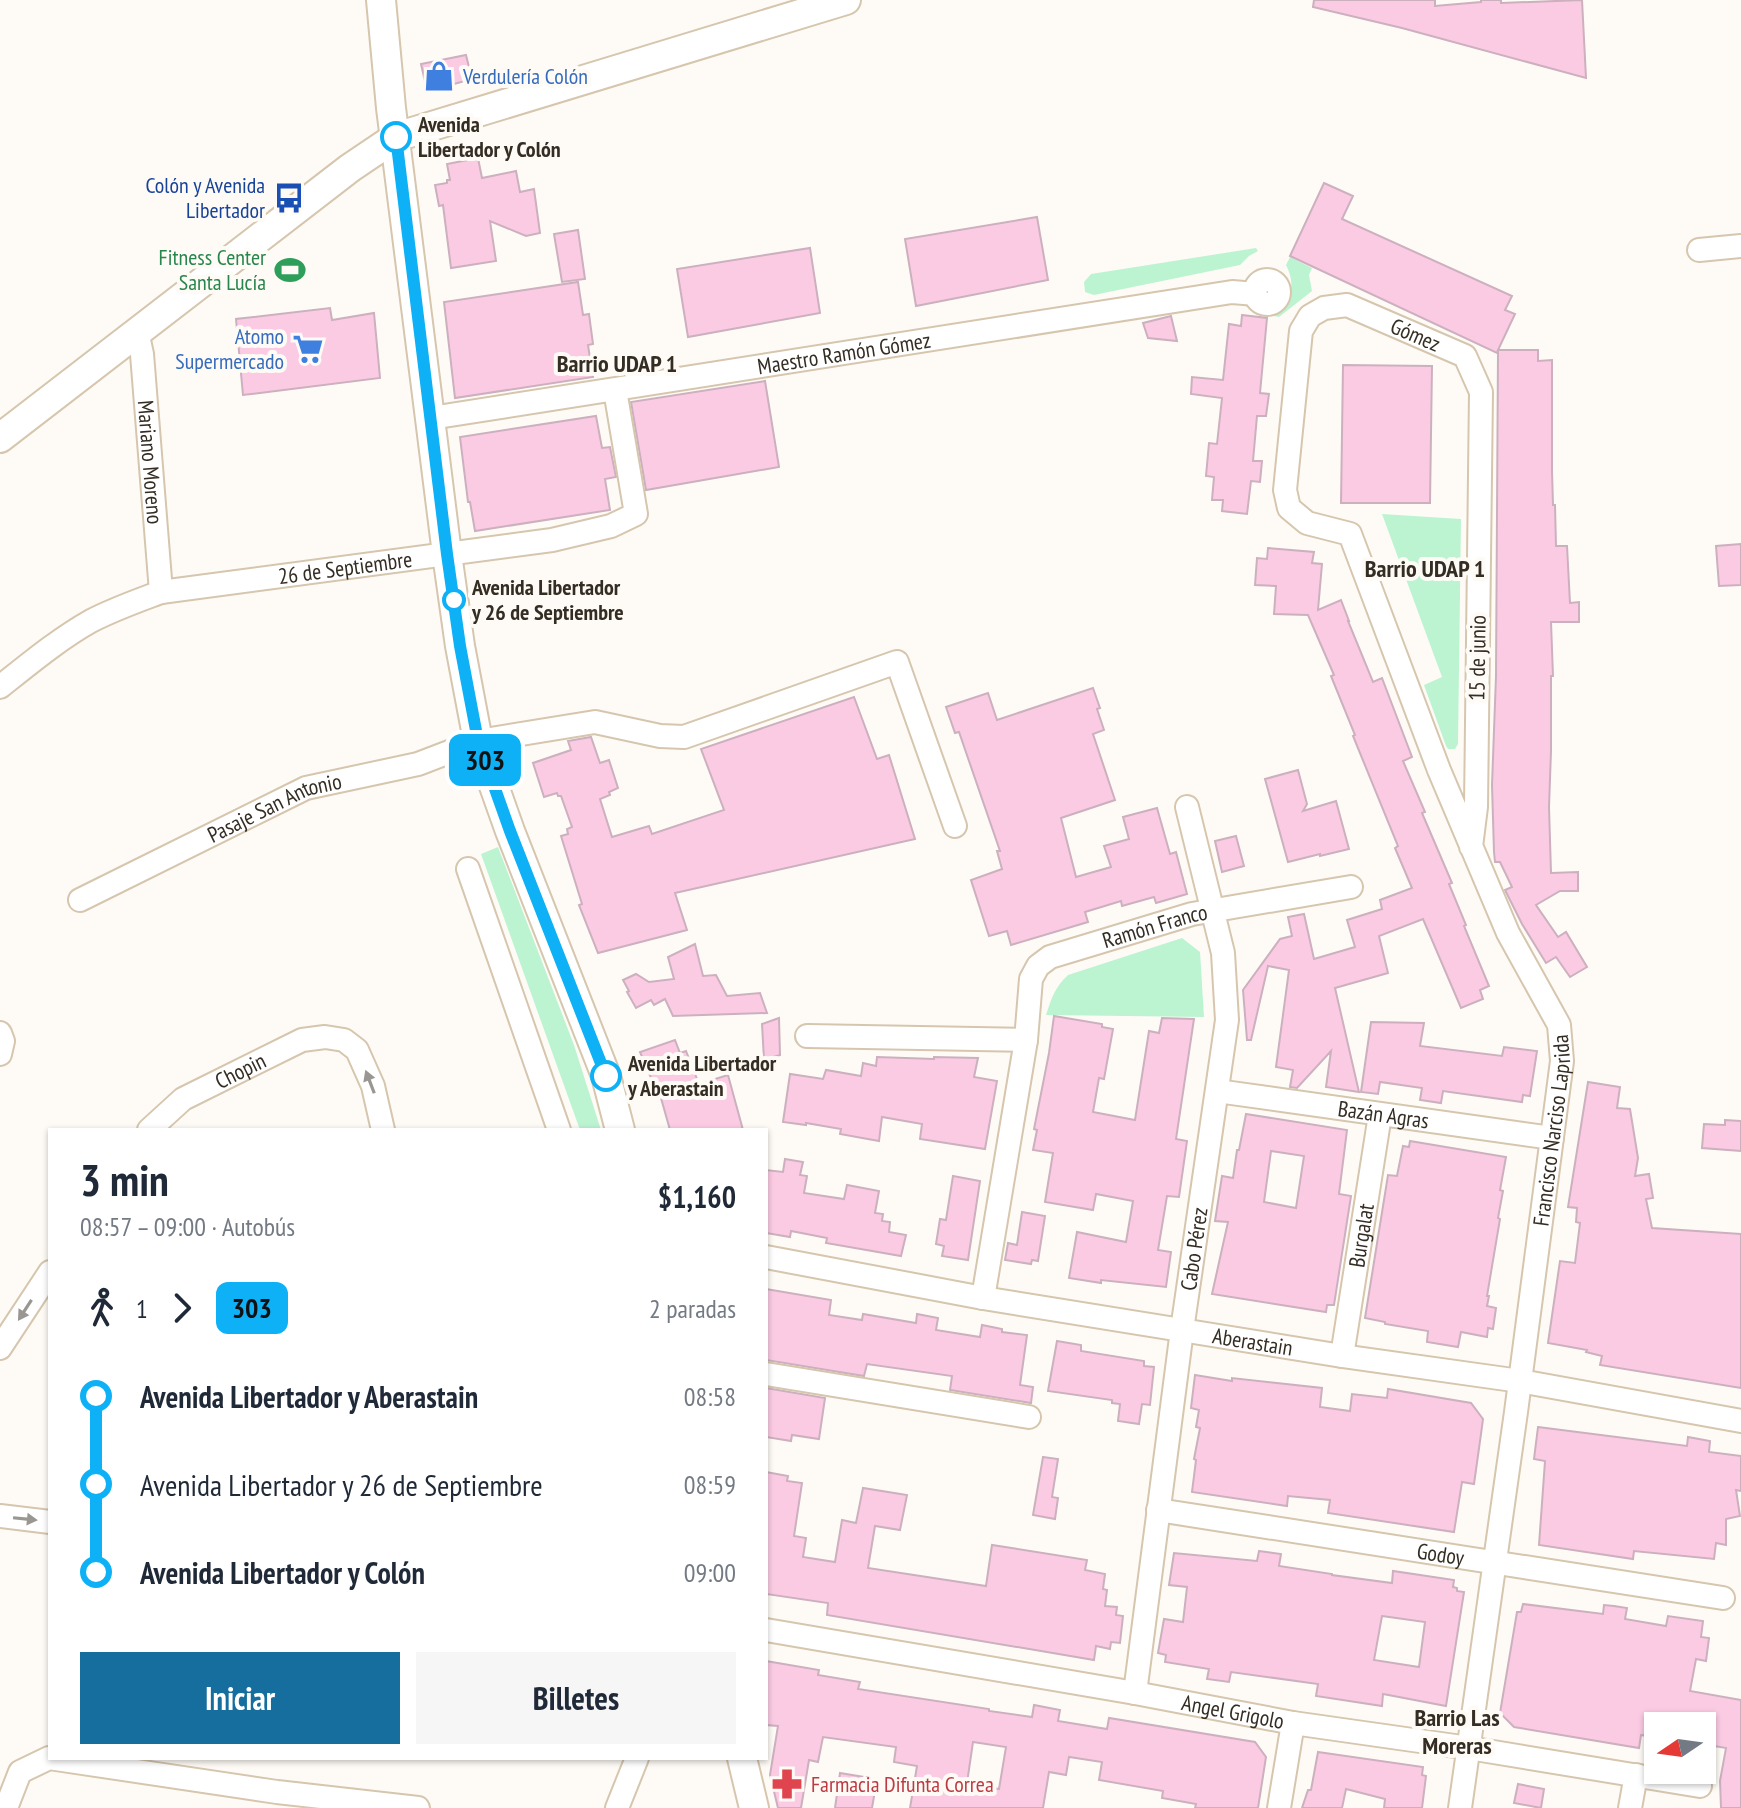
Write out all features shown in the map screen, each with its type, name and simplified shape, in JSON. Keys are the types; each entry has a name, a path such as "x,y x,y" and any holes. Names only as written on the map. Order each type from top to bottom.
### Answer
{"main road":[{"path":"381,0 447,554 478,741 606,1076 619,1128"},
{"path":"0,438 350,168 396,137 846,0"},
{"path":"742,1760 754,1808"}],"street":[{"path":"1699,250 1741,246"},
{"name":"Maestro Ramón Gómez","path":"431,418 1232,292 1256,294"},
{"name":"Gómez","path":"1307,523 1289,508 1285,490 1301,331 1310,316 1324,308 1347,305 1465,356 1474,375"},
{"name":"Mariano Moreno","path":"137,331 142,354 161,592"},
{"name":"15 de junio","path":"1471,847 1476,807 1481,392 1474,375"},
{"name":"26 de Septiembre","path":"0,687 89,622 161,592 552,540 611,526 636,514 615,390"},
{"name":"Francisco Narciso Laprida","path":"1307,523 1350,534 1471,847 1508,933 1559,1025 1562,1061 1460,1808"},
{"name":"Pasaje San Antonio","path":"80,900 306,788 418,764 478,741 595,722 660,736 684,737 897,662 955,826"},
{"name":"Cabo Pérez","path":"1135,1693 1182,1330 1227,1020 1223,953 1187,807"},
{"path":"468,869 558,1128"},
{"name":"Ramón Franco","path":"983,1298 1026,1040 1031,979 1038,966 1050,957 1213,909 1351,887"},
{"path":"0,1033 3,1041 0,1054"},
{"path":"807,1036 1026,1040"},
{"name":"Chopin","path":"151,1128 183,1099 302,1040 325,1037 344,1040 357,1050 373,1086 383,1128"},
{"name":"Bazán Agras","path":"1217,1091 1552,1138"},
{"name":"Burgalat","path":"1342,1356 1380,1115"},
{"name":"Aberastain","path":"768,1257 983,1298 1342,1356 1520,1381 1741,1421"},
{"path":"0,1348 48,1275"},
{"path":"768,1374 1029,1417"},
{"name":"Godoy","path":"1158,1510 1723,1598"},
{"path":"0,1516 48,1522"},
{"name":"Angel Grigolo","path":"768,1630 1293,1723 1700,1786"},
{"path":"1279,1808 1293,1723"},
{"path":"6,1808 20,1772 48,1758"},
{"path":"60,1760 276,1800 418,1808"},
{"path":"617,1808 636,1760"},
{"path":"1630,1808 1636,1775"}],"green space":[{"path":"1256,248 1258,251 1240,265 1094,295 1085,292 1084,282 1091,274"},
{"path":"1290,257 1312,268 1309,275 1312,291 1279,317 1274,316 1290,293 1290,273 1286,265"},
{"path":"1382,514 1461,519 1458,744 1455,749 1446,746 1424,685 1442,677"},
{"path":"498,847 574,1045 600,1128 579,1128 481,854"},
{"path":"1182,938 1200,952 1204,1017 1046,1015 1054,994 1068,975"}],"building":[{"path":"1314,0 1435,0 1435,6 1481,0 1501,0 1501,3 1582,0 1586,78 1313,7"},
{"path":"466,55 472,79 436,89 426,86 421,64"},
{"path":"478,158 482,178 516,171 520,192 534,189 540,233 526,236 490,221 496,261 451,268 443,205 439,206 435,185 450,180 447,164"},
{"path":"1324,183 1353,196 1342,219 1512,296 1505,310 1515,314 1498,350 1538,350 1538,361 1552,360 1556,546 1567,546 1570,603 1579,602 1579,622 1551,622 1551,873 1578,872 1578,891 1560,891 1536,905 1558,937 1566,932 1587,967 1570,977 1556,957 1546,963 1505,890 1512,887 1500,862 1495,862 1492,785 1496,676 1498,351 1290,256"},
{"path":"1037,217 1048,280 916,306 905,239"},
{"path":"578,230 585,279 562,282 554,234"},
{"path":"810,248 820,313 688,337 677,269"},
{"path":"578,282 583,315 589,314 593,344 588,345 593,377 455,398 444,302"},
{"name":"Atomo Supermercado","path":"330,308 332,320 374,313 380,378 243,395 236,319"},
{"path":"1242,315 1267,318 1260,393 1269,394 1266,416 1257,416 1253,461 1262,461 1260,482 1251,481 1247,514 1222,511 1223,500 1212,500 1214,477 1206,476 1209,443 1217,444 1222,398 1191,394 1192,377 1223,380 1229,324 1241,326"},
{"path":"1171,316 1177,341 1148,338 1143,323"},
{"path":"1343,365 1432,366 1430,503 1341,503"},
{"path":"765,381 779,467 646,490 631,402"},
{"path":"596,416 602,448 610,447 616,477 605,479 610,510 475,531 460,437"},
{"path":"1741,544 1741,585 1719,586 1716,546"},
{"path":"1268,548 1314,552 1312,563 1322,564 1318,610 1341,600 1373,682 1382,678 1412,757 1403,761 1489,986 1480,990 1483,999 1461,1008 1423,919 1379,936 1388,973 1335,988 1359,1092 1326,1087 1331,1051 1297,1088 1290,1087 1293,1070 1276,1067 1289,970 1268,966 1251,1040 1247,1040 1243,990 1280,939 1292,936 1288,917 1304,914 1314,959 1355,947 1347,920 1382,909 1380,900 1412,888 1331,676 1334,675 1308,615 1274,614 1276,586 1255,585 1257,558 1267,559"},
{"path":"1093,688 1104,730 1093,734 1115,800 1061,818 1076,877 1111,867 1104,846 1129,839 1123,817 1157,808 1170,854 1176,852 1187,894 1156,903 1154,897 1122,906 1121,901 1085,912 1088,922 1011,945 1007,931 989,936 971,880 1002,869 997,851 1000,851 959,732 955,733 946,707 988,693 997,720"},
{"path":"854,697 877,759 889,755 915,839 675,893 687,930 598,953 579,905 582,904 561,836 568,834 567,829 572,827 561,796 557,793 544,797 533,763 571,750 568,741 591,737 600,763 609,760 618,788 600,799 612,837 649,826 652,834 724,810 701,749"},
{"path":"1298,770 1307,804 1303,811 1336,801 1349,849 1288,862 1265,779"},
{"path":"1236,836 1244,866 1222,872 1215,841"},
{"path":"695,944 703,976 716,975 727,996 760,993 767,1013 673,1016 665,999 654,1005 651,1000 636,1008 623,980 636,974 649,982 674,979 668,957"},
{"path":"1054,1016 1102,1024 1102,1027 1113,1029 1104,1079 1099,1078 1093,1112 1135,1120 1149,1031 1159,1033 1162,1018 1194,1019 1176,1139 1187,1141 1179,1197 1167,1196 1158,1250 1171,1252 1166,1287 1069,1278 1077,1232 1126,1242 1133,1201 1096,1194 1093,1210 1045,1202 1053,1153 1033,1150 1037,1130 1034,1129"},
{"path":"779,1018 780,1055 764,1060 762,1024"},
{"path":"1371,1022 1424,1023 1420,1046 1502,1056 1504,1047 1537,1051 1530,1096 1523,1095 1522,1102 1443,1091 1441,1103 1420,1100 1422,1088 1380,1082 1378,1094 1361,1092"},
{"path":"675,1040 680,1053 686,1051 699,1084 728,1075 742,1128 669,1128 659,1091 640,1052"},
{"path":"877,1057 978,1058 974,1077 997,1081 985,1149 920,1139 922,1124 882,1117 879,1141 840,1134 841,1129 783,1122 790,1074 823,1079 826,1070 861,1076 863,1063 876,1066"},
{"path":"1588,1082 1620,1087 1617,1108 1630,1109 1638,1158 1635,1176 1649,1174 1653,1198 1646,1199 1652,1228 1741,1234 1741,1388 1600,1365 1602,1356 1548,1343 1560,1261 1575,1263 1580,1223 1576,1222 1577,1208 1568,1207"},
{"path":"1246,1114 1347,1130 1339,1194 1351,1196 1334,1305 1327,1305 1326,1312 1212,1294 1228,1222 1215,1221 1222,1176 1233,1178","holes":["1271,1151 1304,1156 1296,1208 1264,1202"]},
{"path":"1725,1120 1741,1121 1741,1151 1702,1148 1704,1124 1725,1125"},
{"path":"1410,1141 1506,1157 1500,1190 1503,1191 1500,1219 1487,1296 1487,1306 1496,1308 1493,1329 1488,1328 1487,1337 1461,1332 1458,1347 1427,1342 1428,1331 1365,1318 1388,1175 1397,1176 1403,1146 1409,1147"},
{"path":"785,1159 803,1162 800,1175 807,1176 804,1193 844,1199 847,1185 879,1191 875,1213 883,1214 882,1221 890,1222 889,1232 906,1235 901,1256 826,1243 827,1238 791,1231 790,1237 768,1233 768,1170 783,1172"},
{"path":"953,1176 980,1181 968,1260 942,1256 944,1246 936,1244 940,1219 946,1220"},
{"path":"1022,1212 1045,1216 1038,1261 1032,1260 1031,1264 1005,1260 1008,1243 1017,1245"},
{"path":"768,1289 831,1300 829,1315 862,1320 863,1314 916,1323 917,1314 938,1318 936,1330 980,1337 982,1325 1002,1329 1002,1332 1027,1335 1020,1385 1033,1387 1031,1403 950,1390 952,1376 867,1364 864,1376 768,1360"},
{"path":"1057,1341 1081,1345 1081,1351 1144,1361 1144,1366 1154,1367 1150,1405 1142,1404 1139,1424 1118,1421 1120,1404 1112,1403 1112,1400 1048,1391"},
{"path":"1195,1375 1322,1388 1320,1407 1350,1411 1352,1394 1387,1398 1388,1389 1471,1403 1483,1419 1474,1484 1462,1482 1454,1532 1328,1513 1330,1500 1288,1496 1287,1506 1192,1492 1200,1428 1196,1427 1199,1410 1191,1408"},
{"path":"768,1388 825,1398 819,1439 792,1435 791,1441 768,1437"},
{"path":"1538,1427 1687,1446 1688,1437 1710,1441 1709,1452 1741,1456 1741,1491 1736,1490 1740,1516 1726,1519 1726,1545 1716,1543 1714,1559 1634,1551 1633,1559 1539,1545 1545,1461 1534,1459"},
{"path":"1043,1457 1058,1459 1052,1497 1058,1498 1055,1519 1033,1515"},
{"path":"768,1472 788,1476 787,1481 802,1483 794,1536 806,1538 803,1557 835,1562 842,1520 856,1523 863,1488 907,1495 900,1530 875,1526 868,1568 986,1586 992,1545 1087,1560 1085,1570 1105,1574 1105,1606 1117,1607 1116,1615 1123,1616 1120,1643 1111,1642 1110,1649 1096,1646 1094,1660 827,1615 828,1603 768,1594"},
{"path":"1259,1551 1281,1554 1279,1566 1332,1575 1392,1583 1393,1571 1454,1580 1453,1587 1464,1592 1446,1706 1383,1694 1382,1706 1316,1696 1318,1684 1231,1672 1229,1682 1207,1679 1209,1669 1165,1662 1166,1655 1158,1653 1164,1619 1183,1622 1187,1587 1169,1585 1174,1553 1257,1561","holes":["1382,1616 1425,1622 1419,1667 1374,1660"]},
{"path":"1523,1604 1603,1614 1604,1605 1627,1608 1625,1619 1666,1626 1668,1616 1703,1621 1701,1637 1709,1638 1706,1661 1696,1659 1690,1691 1741,1700 1741,1808 1721,1808 1720,1781 1726,1748 1716,1746 1716,1712 1644,1712 1644,1736 1641,1735 1639,1748 1514,1727 1500,1713 1517,1612 1521,1612"},
{"path":"768,1661 819,1670 818,1675 860,1682 858,1689 989,1711 1032,1717 1034,1705 1060,1710 1058,1721 1107,1729 1109,1718 1255,1742 1266,1757 1258,1808 1195,1808 1196,1804 1162,1798 1163,1791 1099,1780 1102,1762 1069,1757 1066,1775 1049,1772 1043,1808 910,1808 917,1766 894,1762 896,1747 823,1737 818,1762 809,1760 801,1808 778,1808 770,1775 778,1726 768,1725","holes":["973,1742 1006,1747 999,1789 967,1783"]},
{"path":"1318,1752 1423,1767 1422,1775 1426,1776 1422,1808 1384,1808 1385,1799 1346,1789 1342,1808 1302,1808 1308,1790 1311,1790"},
{"path":"840,1773 877,1779 872,1808 835,1808"},
{"path":"1518,1784 1544,1789 1541,1808 1514,1803"}],"bus line":[{"name":"303","path":"396,137 447,554 478,741 606,1076"}],"place":[{"name":"Verdulería Colón","path":"439,76"},
{"name":"Avenida Libertador y Colón","path":"396,137"},
{"name":"Colón y Avenida Libertador","path":"289,198"},
{"name":"Fitness Center Santa Lucía","path":"290,270"},
{"name":"Atomo Supermercado","path":"308,349"},
{"name":"Avenida Libertador y 26 de Septiembre","path":"454,600"},
{"name":"Avenida Libertador y Aberastain","path":"606,1076"},
{"name":"Farmacia Difunta Correa","path":"787,1784"}],"district":[{"name":"Barrio UDAP 1","path":"617,363"},
{"name":"Barrio UDAP 1","path":"1425,568"},
{"name":"Barrio Las Moreras","path":"1457,1731"}]}
